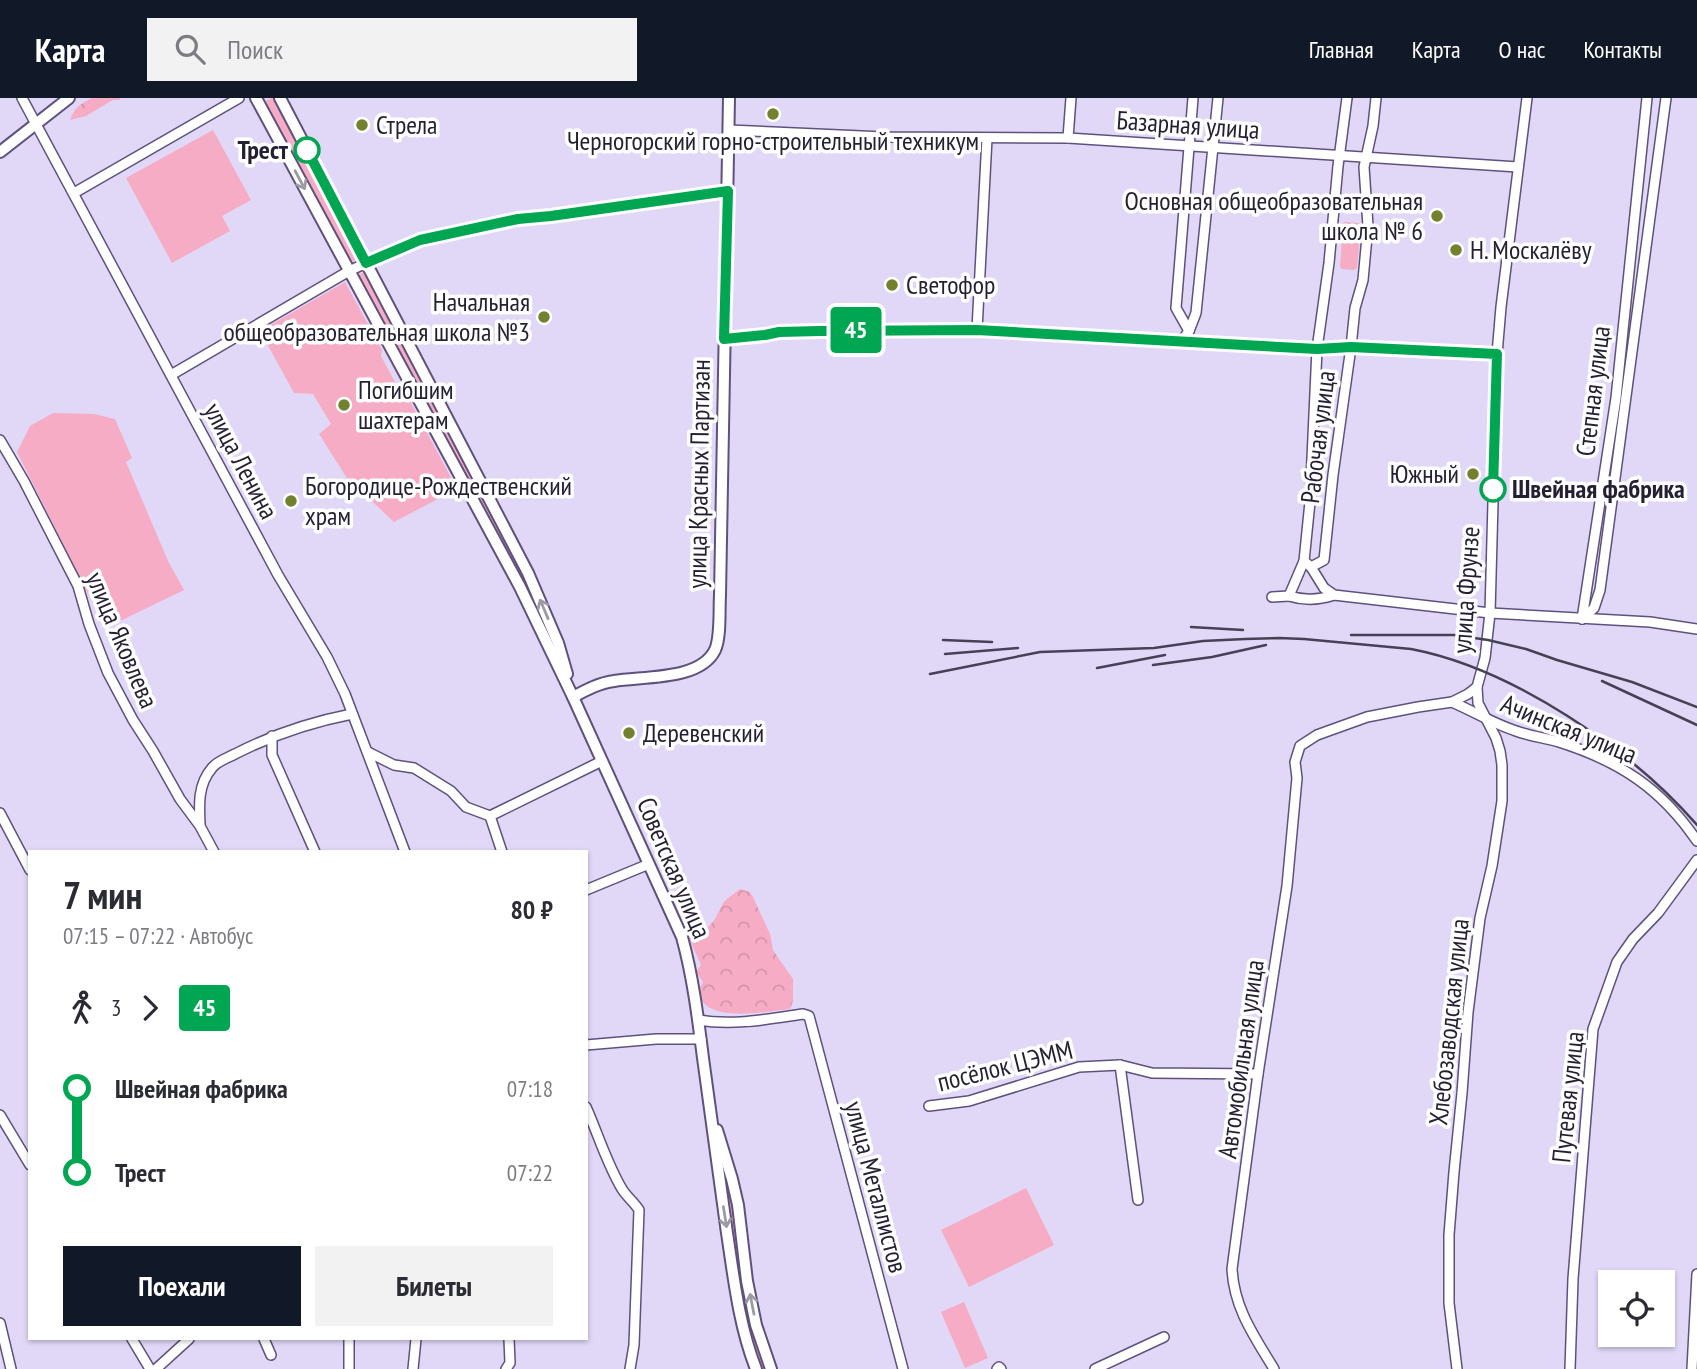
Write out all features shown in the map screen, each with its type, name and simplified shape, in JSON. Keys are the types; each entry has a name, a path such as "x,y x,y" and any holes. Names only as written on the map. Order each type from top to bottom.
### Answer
{"main road":[{"path":"0,152 69,98"},
{"name":"Советская улица","path":"256,98 520,587 682,937 689,963 701,1040 735,1291 756,1369"},
{"name":"Советская улица","path":"280,98 528,573 558,643 573,697"},
{"name":"улица Красных Партизан","path":"573,697 593,686 613,681 692,670 709,660 716,648 720,596 729,98"},
{"name":"Советская улица","path":"710,1107 732,1179 751,1303 771,1369"}],"street":[{"name":"улица Ленина","path":"22,98 278,575 327,657 368,752 403,850"},
{"path":"74,193 239,98"},
{"path":"1068,138 1071,98"},
{"path":"1189,331 1177,307 1193,98"},
{"path":"1181,342 1196,313 1218,98"},
{"name":"Рабочая улица","path":"1347,98 1317,349 1308,564 1324,559 1355,308 1363,280 1368,226 1363,167 1373,126 1376,98"},
{"name":"улица Фрунзе","path":"1300,746 1317,735 1367,717 1452,702 1477,687 1485,658 1490,613 1497,354 1527,98"},
{"name":"Степная улица","path":"1582,619 1616,398 1647,98"},
{"name":"Степная улица","path":"1582,619 1594,608 1600,590 1666,98"},
{"name":"Базарная улица","path":"729,130 884,137 1068,138 1518,167"},
{"path":"977,330 987,138"},
{"path":"171,375 349,271 420,240 518,219 728,191"},
{"path":"724,339 779,332 977,330 1317,349 1351,347 1497,354"},
{"name":"улица Яковлева","path":"1,444 24,481 78,586 108,673 133,720 213,850"},
{"path":"1289,596 1308,564 1324,588 1334,595"},
{"path":"1272,597 1289,596 1314,600 1334,595 1490,613 1650,622 1697,629"},
{"name":"Хлебозаводская улица","path":"1457,1369 1449,1303 1454,1172 1469,1001 1480,918 1492,866 1502,802 1500,751 1478,703 1477,687"},
{"name":"Ачинская улица","path":"1452,702 1516,731 1558,742 1617,765 1651,788 1683,820 1697,841"},
{"path":"200,826 199,798 213,765 272,736 325,719 352,714"},
{"path":"272,736 272,755 314,850"},
{"name":"Автомобильная улица","path":"1274,1369 1235,1297 1232,1269 1287,886 1297,778 1295,762 1300,746"},
{"path":"368,752 394,765 414,768 451,791 466,807 490,816 602,761"},
{"path":"0,813 28,866"},
{"path":"490,816 501,850"},
{"name":"Путевая улица","path":"1570,1369 1573,1279 1593,1029 1617,962 1697,860"},
{"path":"588,889 649,864"},
{"name":"улица Металлистов","path":"698,1020 714,1023 803,1014 808,1016 903,1369"},
{"path":"588,1045 656,1039 701,1040"},
{"path":"1120,1065 1138,1200"},
{"name":"посёлок ЦЭММ","path":"929,1106 969,1101 1079,1067 1120,1065 1152,1073 1258,1074"},
{"path":"588,1112 615,1176 639,1210 634,1345 630,1369"},
{"path":"0,1115 28,1162"},
{"path":"1692,1369 1697,1273"},
{"path":"0,1323 11,1369"},
{"path":"1095,1369 1164,1337"},
{"path":"133,1340 150,1369"},
{"path":"156,1369 188,1340"},
{"path":"264,1340 271,1354"},
{"path":"349,1340 349,1369"},
{"path":"413,1369 416,1340"},
{"path":"506,1369 510,1363 509,1340"}],"green space":[{"path":"92,98 121,98 86,116 70,120 78,106"},
{"path":"275,98 360,258 350,263 263,102"},
{"path":"213,130 251,200 222,216 230,231 172,263 126,178"},
{"path":"1344,222 1361,225 1357,268 1354,270 1340,267"},
{"path":"366,271 523,572 518,574 357,276"},
{"path":"345,282 382,350 381,356 402,395 409,399 457,489 394,522 362,492 357,494 319,434 331,424 313,394 294,393 260,331"},
{"path":"53,413 94,414 115,419 132,458 126,462 168,561 184,590 122,620 112,618 95,608 17,452 30,426"},
{"path":"740,889 750,892 753,897 770,934 773,950 793,979 793,1001 790,1009 731,1013 709,1007 701,1000 699,990 703,982 696,972 701,965 689,938 710,925 723,903"},
{"path":"725,1172 748,1312 766,1369 761,1369 741,1296"},
{"path":"1026,1188 1054,1245 969,1287 941,1230"},
{"path":"964,1302 988,1358 965,1368 941,1312"}],"railway":[{"path":"1191,627 1243,630"},
{"path":"1351,635 1454,635 1488,640 1632,682 1697,707"},
{"path":"930,674 1040,652 1154,648 1203,641 1279,638 1411,649 1449,659 1488,674 1566,715 1638,768 1697,825"},
{"path":"943,640 992,642"},
{"path":"1153,665 1212,657 1266,645"},
{"path":"945,654 1018,648"},
{"path":"1097,668 1165,655"},
{"path":"1602,681 1697,725"}],"bus line":[{"name":"45","path":"307,150 366,263 420,240 462,230 530,217 728,191 724,339 779,332 977,330 1317,349 1351,347 1497,354 1493,489"}],"place":[{"name":"Черногорский горно-строительный техникум","path":"773,114"},
{"name":"Стрела","path":"362,125"},
{"name":"Трест","path":"307,150"},
{"name":"Основная общеобразовательная школа № 6","path":"1437,216"},
{"name":"Н. Москалёву","path":"1456,250"},
{"name":"Светофор","path":"892,285"},
{"name":"Начальная общеобразовательная школа №3","path":"544,317"},
{"name":"Погибшим шахтерам","path":"344,405"},
{"name":"Южный","path":"1473,474"},
{"name":"Швейная фабрика","path":"1493,489"},
{"name":"Богородице-Рождественский храм","path":"291,501"},
{"name":"Деревенский","path":"629,733"}]}
